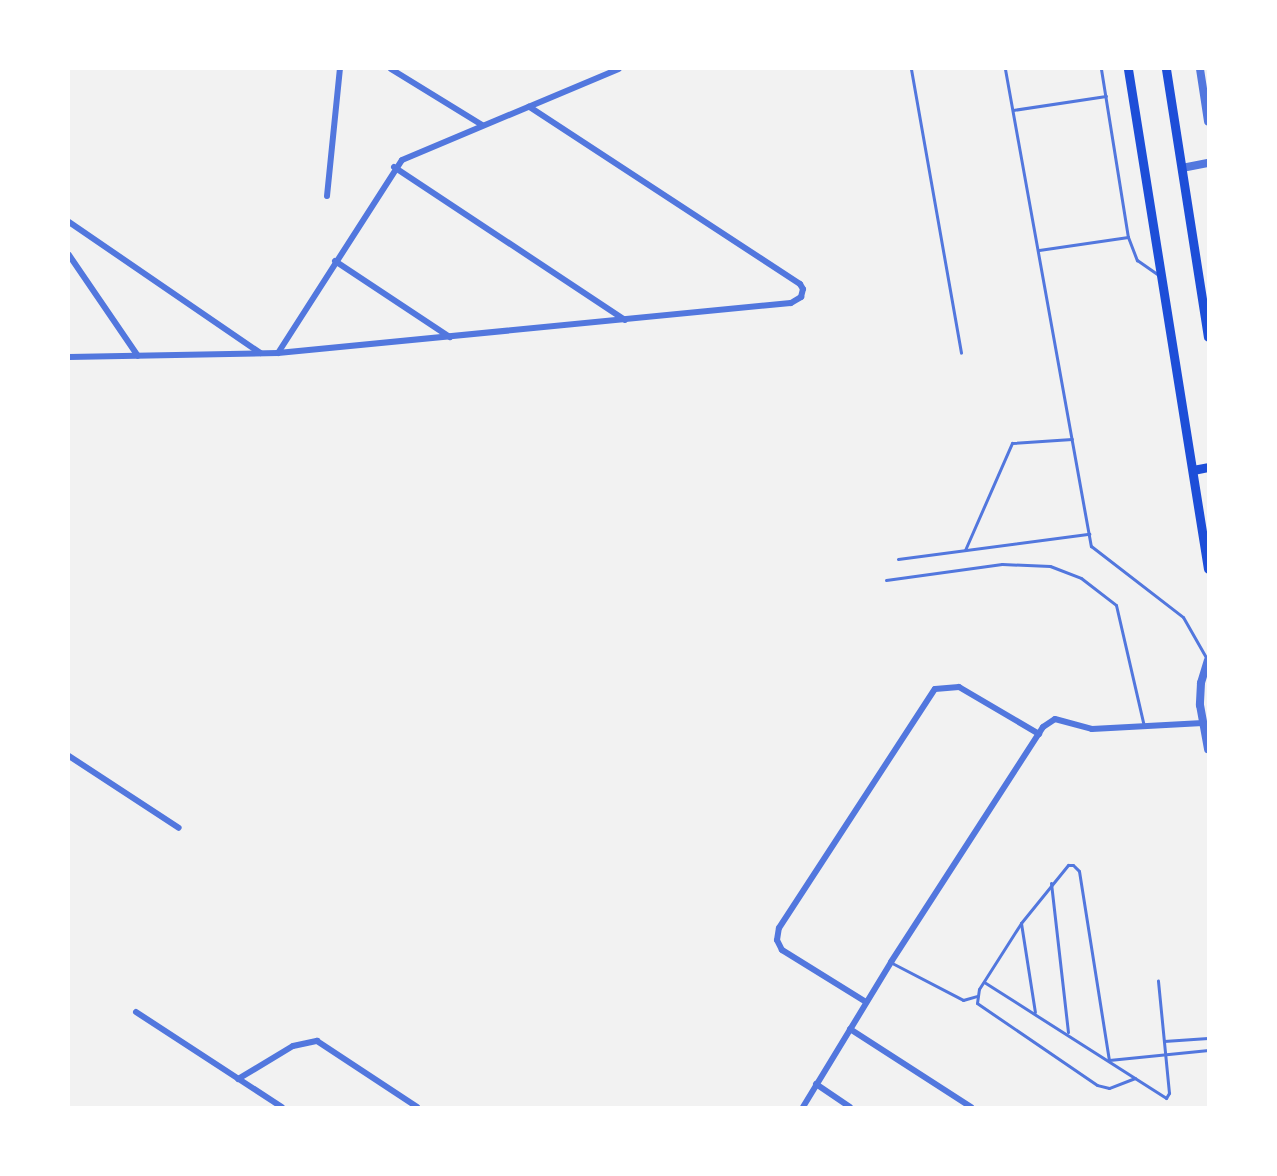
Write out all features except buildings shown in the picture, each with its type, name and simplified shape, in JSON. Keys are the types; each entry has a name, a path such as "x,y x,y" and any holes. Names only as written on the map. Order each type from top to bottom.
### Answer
{"main road":[{"path":"1128,69 1208,569"},
{"path":"1166,69 1208,337"},
{"path":"1192,470 1208,467"}],"street":[{"path":"327,196 340,69"},
{"path":"392,69 482,125"},
{"path":"278,353 394,167 413,152 529,107 608,71 619,69"},
{"path":"1200,69 1208,121"},
{"path":"69,357 278,353 791,303 801,297 803,289 529,107"},
{"path":"1182,168 1208,164"},
{"path":"394,167 626,320"},
{"path":"69,222 260,353"},
{"path":"69,255 138,356"},
{"path":"335,261 450,338"},
{"path":"1208,660 1201,683 1203,723 1208,749"},
{"path":"866,1002 782,950 777,940 779,928 934,689 959,687 1039,734"},
{"path":"802,1107 891,962 1039,734 1055,719 1092,729 1203,723"},
{"path":"69,756 179,828"},
{"path":"136,1012 282,1107"},
{"path":"850,1029 971,1107"},
{"path":"238,1079 293,1046 317,1041 417,1107"},
{"path":"816,1084 850,1107"}],"lane":[{"path":"911,69 961,353"},
{"path":"1005,69 1091,546 1183,617 1208,660"},
{"path":"1101,69 1128,237 1137,260 1161,277"},
{"path":"1013,110 1106,96"},
{"path":"1039,250 1128,237"},
{"path":"965,550 1012,443 1072,439"},
{"path":"898,559 1089,534"},
{"path":"886,580 1002,564 1050,566 1081,578 1116,605 1144,726"},
{"path":"891,962 963,1000 977,996 1021,923 1051,882 1068,865 1073,864 1078,872 1109,1060"},
{"path":"1051,882 1068,1032"},
{"path":"1021,923 1035,1012"},
{"path":"984,982 1068,1032 1167,1097 1158,981"},
{"path":"977,996 984,1009 1097,1085 1109,1088 1135,1078"},
{"path":"1164,1041 1208,1038"},
{"path":"1109,1060 1208,1050"}]}
